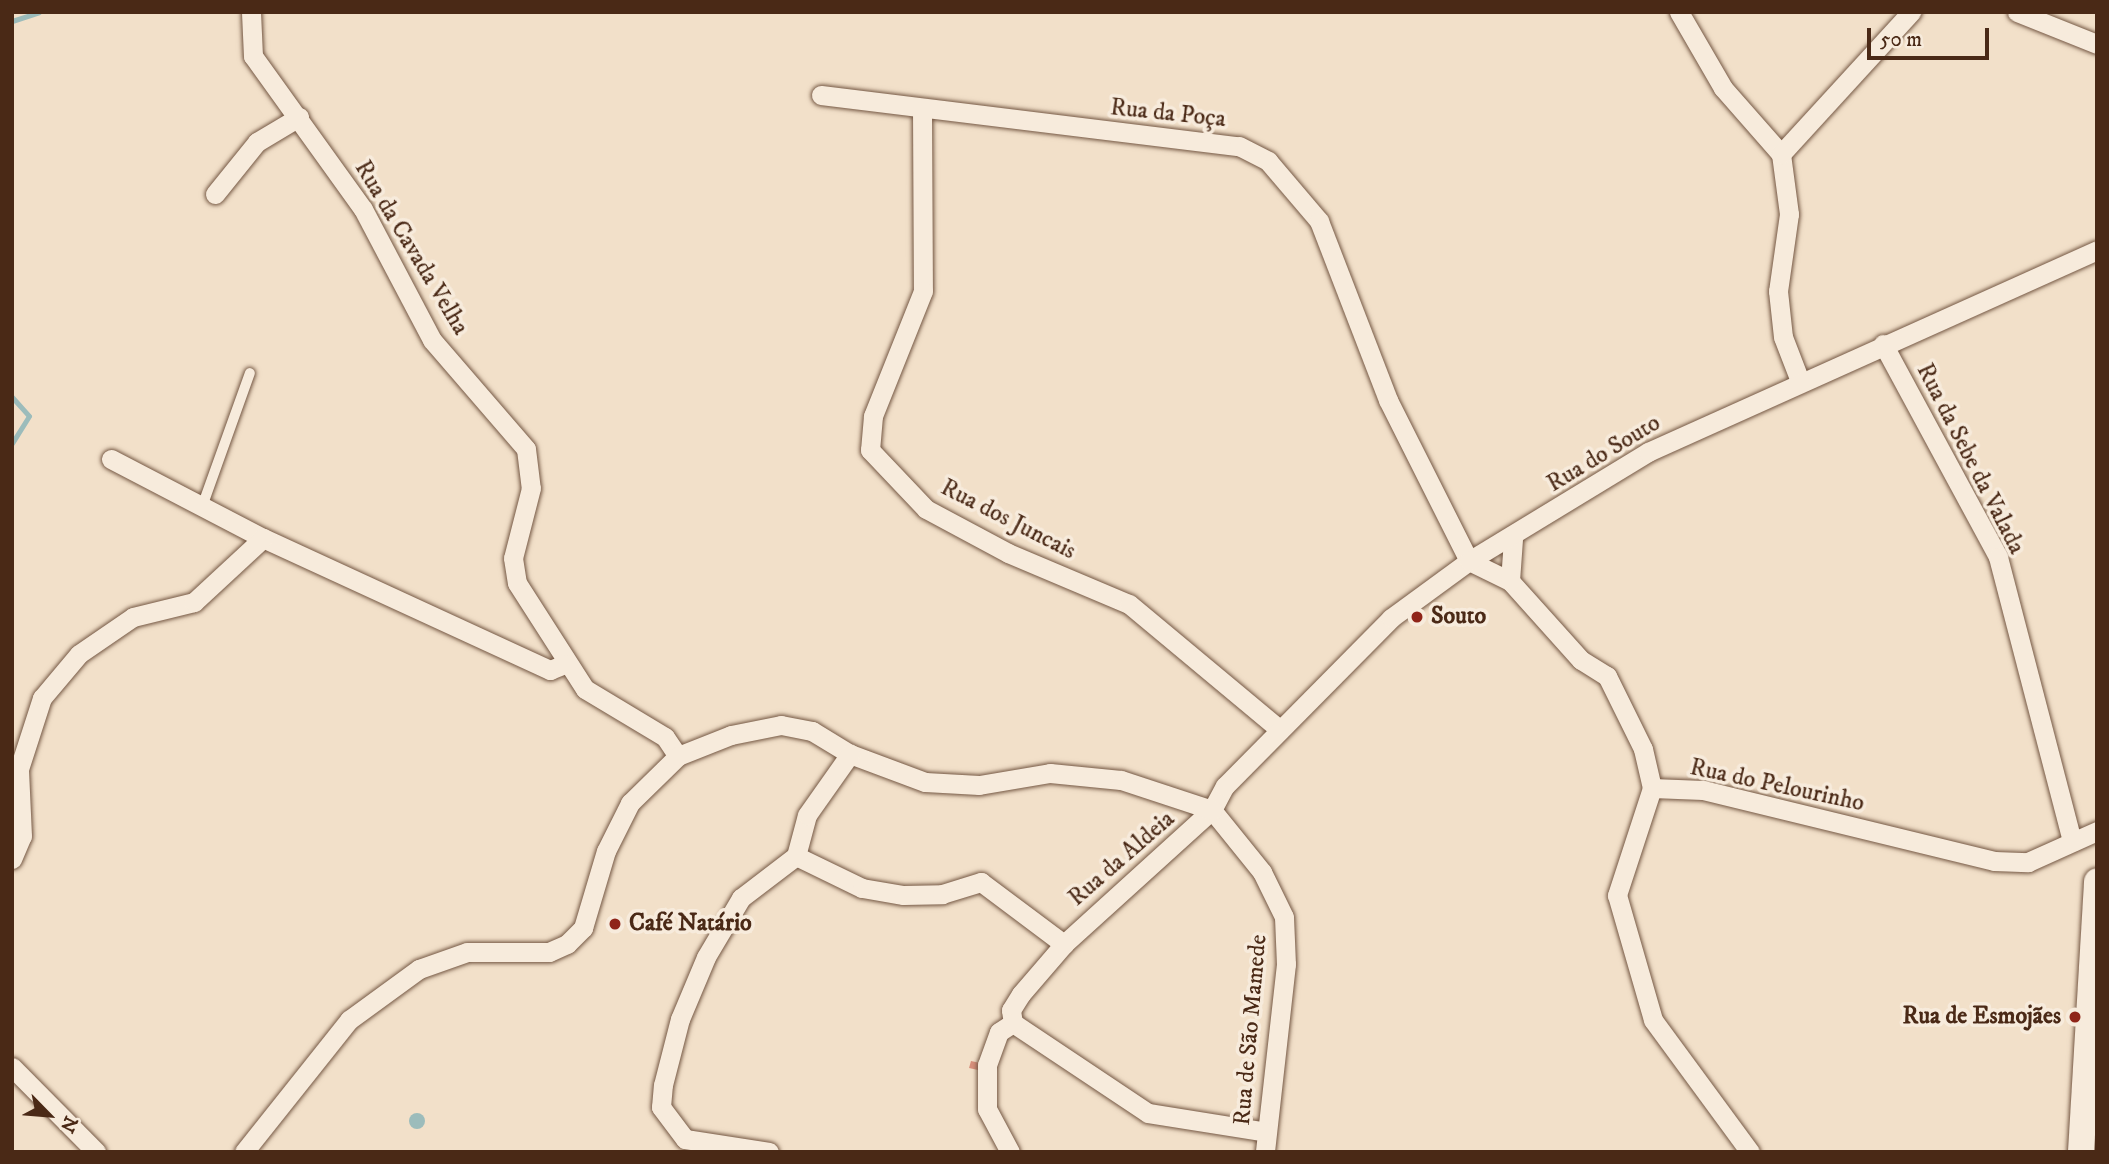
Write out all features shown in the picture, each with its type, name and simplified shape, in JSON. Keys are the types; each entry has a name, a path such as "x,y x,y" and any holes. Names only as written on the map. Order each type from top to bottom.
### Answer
{"main road":[{"path":"2081,1152 2097,881"}],"street":[{"name":"Rua da Cavada Velha","path":"251,12 253,56 363,209 432,340 526,449 531,488 513,558 517,583 565,664 585,689 666,737 678,756"},
{"path":"1679,12 1723,88 1781,154 1789,214 1778,291 1783,337 1800,381"},
{"path":"1781,154 1910,12"},
{"path":"2017,12 2097,44"},
{"name":"Rua da Poça","path":"821,95 922,110 1239,146 1268,161 1319,220 1388,400 1469,561"},
{"name":"Rua dos Juncais","path":"922,110 923,291 873,416 870,450 926,509 1008,554 1129,604 1279,729"},
{"path":"215,194 257,142 299,117"},
{"name":"Rua do Souto","path":"1212,810 1225,786 1391,618 1469,561 1513,539 1648,452 1800,381 2097,250"},
{"name":"Rua da Sebe da Valada","path":"1883,344 1997,557 2072,842"},
{"path":"111,458 203,504 263,538 551,670 565,664"},
{"path":"12,859 22,836 15,768 42,698 79,654 132,617 194,602 263,538"},
{"path":"1510,581 1513,539"},
{"name":"Rua do Pelourinho","path":"1469,561 1510,581 1581,660 1607,676 1643,749 1653,788 1703,790 1994,861 2028,862 2097,831"},
{"path":"244,1152 349,1020 419,969 467,952 549,952 567,944 583,928 606,851 629,803 678,756 731,735 781,725 812,731 850,754 925,782 979,785 1050,773 1122,780 1212,810"},
{"path":"769,1152 685,1139 670,1126 662,1096 680,1019 705,957 741,898 796,856 807,815 850,754"},
{"path":"1653,788 1617,895 1653,1020 1750,1152"},
{"name":"Rua da Aldeia","path":"1013,1023 1011,1010 1021,994 1064,944 1212,810"},
{"name":"Rua de São Mamede","path":"1212,810 1262,872 1284,917 1286,964 1265,1142"},
{"name":"Rua da Aldeia","path":"796,856 862,888 903,895 942,894 981,882 1064,944"},
{"path":"1010,1152 987,1110 987,1065 999,1032 1013,1023 1148,1113 1265,1142"},
{"path":"12,1067 96,1152"}],"lane":[{"path":"203,504 250,373"}],"water":[{"path":"417,1113 423,1115 423,1127 417,1129 411,1127 409,1121 411,1115"}],"building":[{"path":"971,1061 980,1063 978,1070 969,1068"}],"waterway":[{"path":"12,21 39,12"},
{"path":"12,397 29,416 12,443"}],"place":[{"name":"Souto","path":"1417,617"},
{"name":"Café Natário","path":"615,924"},
{"name":"Rua de Esmojães","path":"2075,1017"}]}
